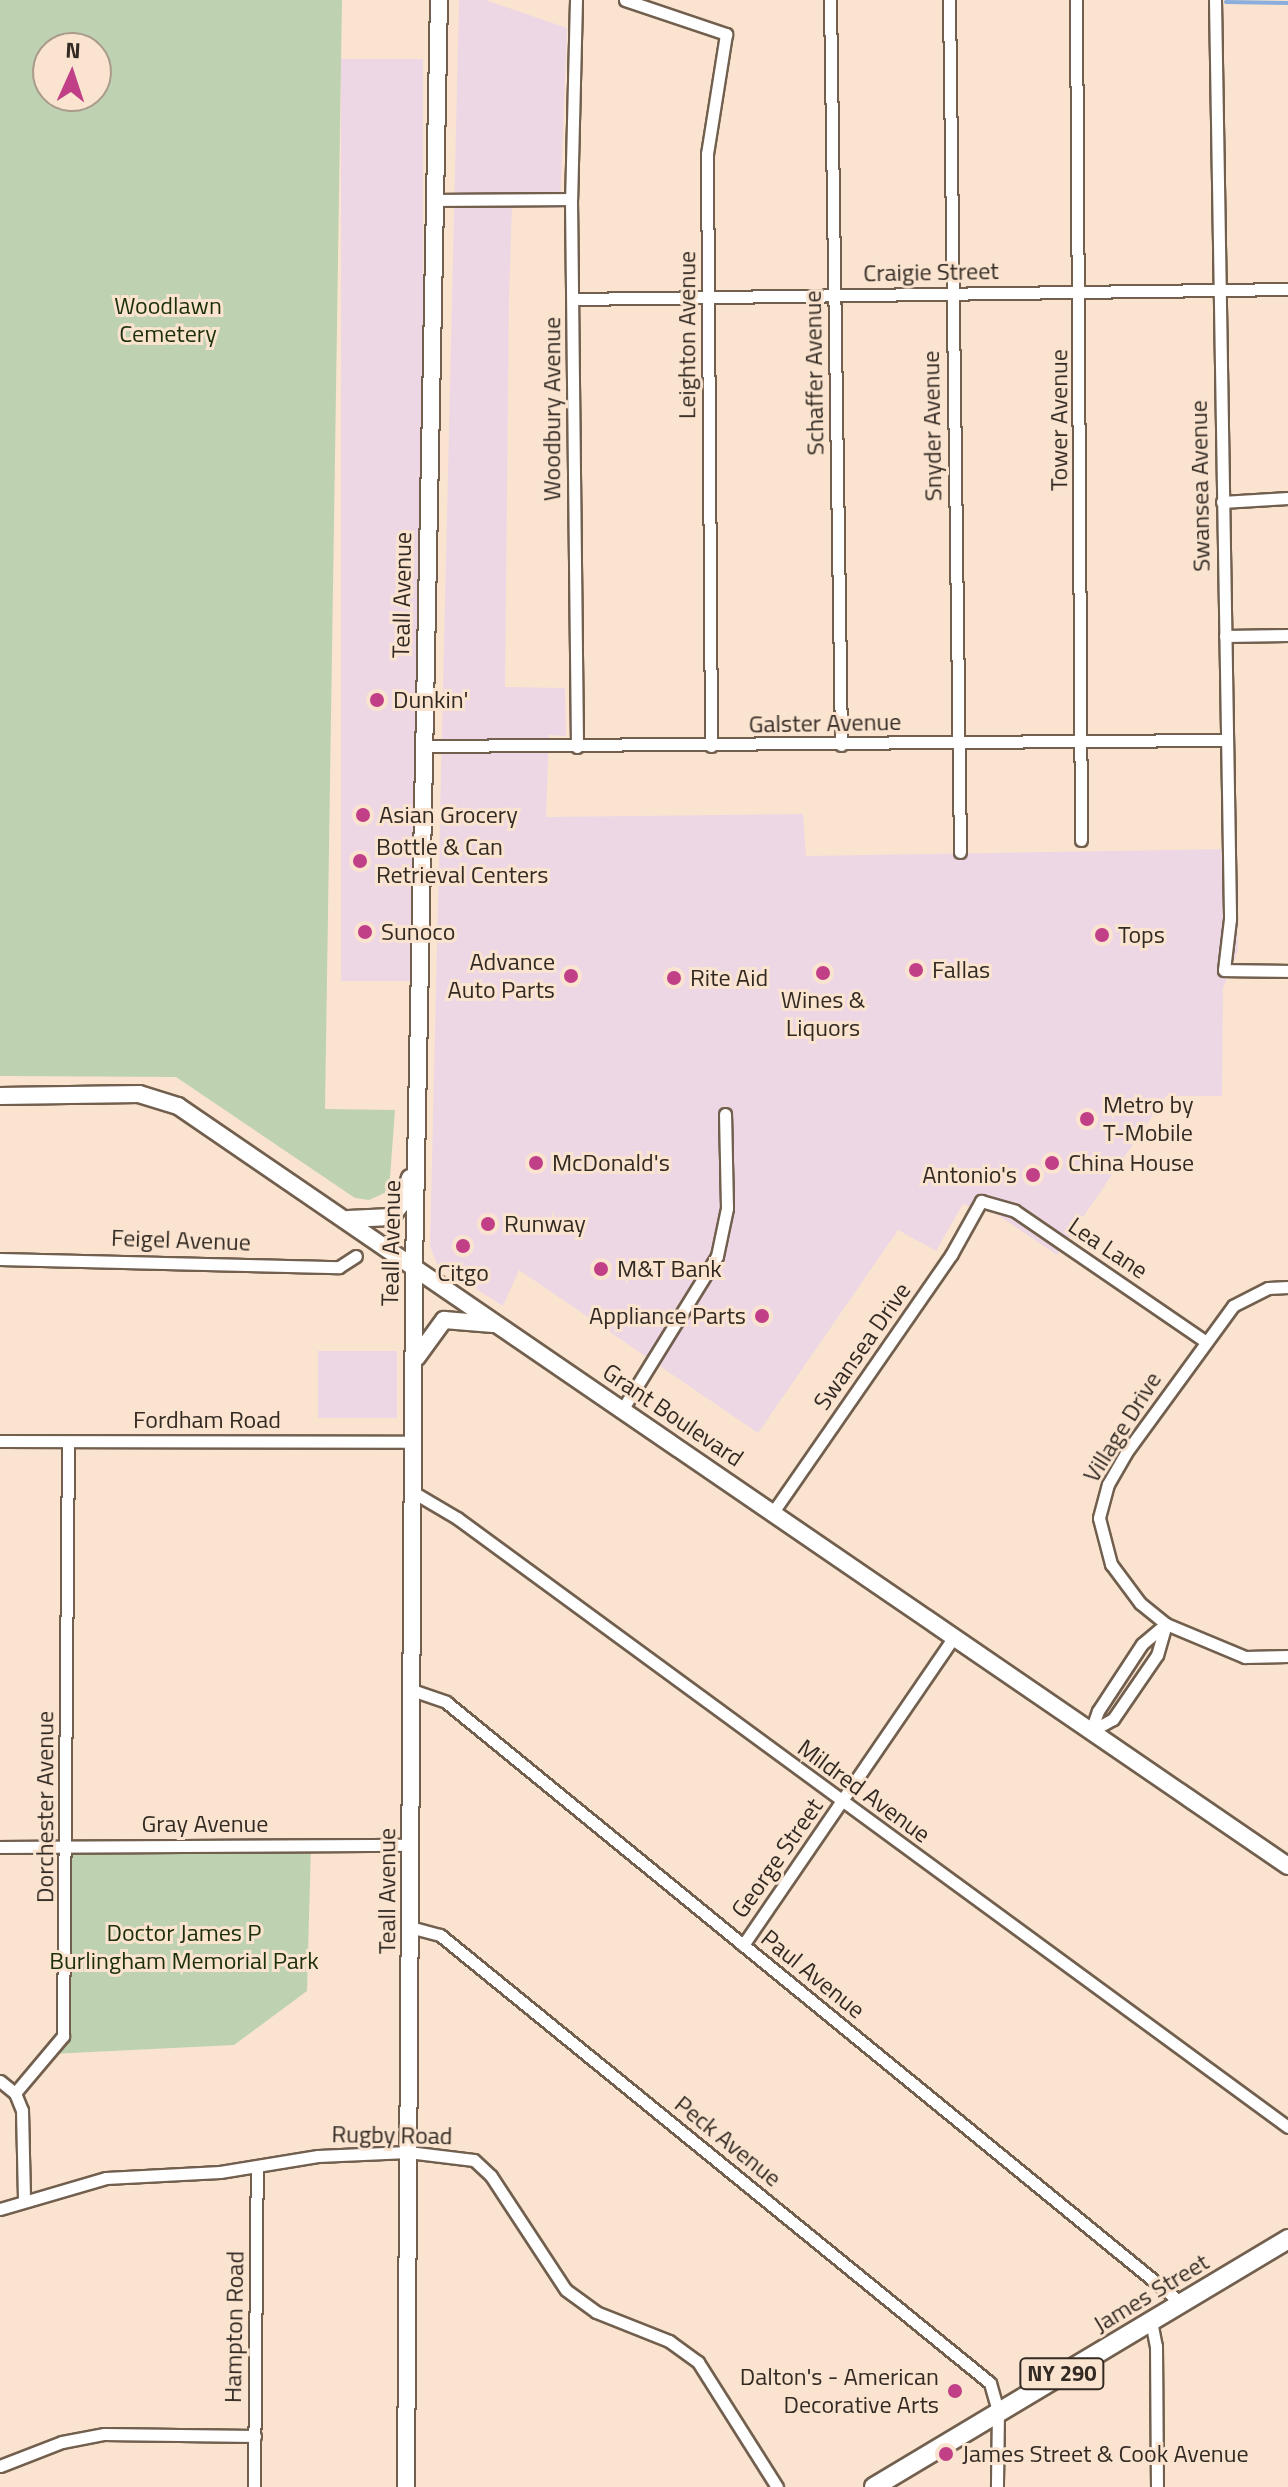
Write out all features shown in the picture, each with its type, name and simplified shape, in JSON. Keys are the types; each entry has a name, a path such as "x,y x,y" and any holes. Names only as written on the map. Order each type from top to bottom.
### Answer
{"main road":[{"name":"James Street","path":"874,2487 1288,2239"}],"street":[{"name":"Teall Avenue","path":"406,2487 414,1266 439,0"},
{"name":"Woodbury Avenue","path":"576,0 571,199 577,747"},
{"name":"Leighton Avenue","path":"625,0 726,34 708,123 711,746"},
{"name":"Schaffer Avenue","path":"830,0 841,745"},
{"name":"Snyder Avenue","path":"949,0 960,852"},
{"name":"Tower Avenue","path":"1076,0 1083,739 1081,840"},
{"name":"Swansea Avenue","path":"1215,0 1230,919 1224,970 1288,971"},
{"path":"435,200 571,199"},
{"name":"Craigie Street","path":"574,299 1288,289"},
{"path":"1222,502 1288,498"},
{"path":"1225,636 1288,635"},
{"name":"Galster Avenue","path":"423,746 1227,740"},
{"name":"Grant Boulevard","path":"0,1096 139,1094 164,1100 346,1219 1288,1866"},
{"path":"622,1410 717,1256 727,1208 725,1114"},
{"path":"346,1219 391,1217 403,1202 416,1157"},
{"name":"Lea Lane","path":"981,1201 1015,1211 1205,1341"},
{"name":"Swansea Drive","path":"773,1512 951,1255 981,1201"},
{"name":"Feigel Avenue","path":"0,1259 339,1267 356,1256"},
{"name":"Village Drive","path":"1288,1287 1243,1298 1205,1341 1126,1453 1101,1502 1100,1533 1111,1564 1140,1603 1166,1624 1245,1657 1288,1656"},
{"path":"414,1362 426,1338 444,1320 500,1325"},
{"name":"Fordham Road","path":"0,1441 414,1442"},
{"name":"Dorchester Avenue","path":"15,2093 63,2036 67,1847 68,1442"},
{"name":"Mildred Avenue","path":"413,1492 1288,2127"},
{"path":"1091,1731 1113,1719 1157,1655 1166,1624"},
{"path":"1091,1731 1098,1711 1142,1644 1166,1624"},
{"name":"George Street","path":"743,1945 954,1637"},
{"name":"Paul Avenue","path":"412,1690 446,1702 1181,2303"},
{"name":"Gray Avenue","path":"0,1847 411,1845"},
{"name":"Peck Avenue","path":"410,1927 440,1935 990,2383 998,2411"},
{"path":"0,2081 15,2093 22,2110 24,2200"},
{"name":"Rugby Road","path":"0,2209 106,2178 257,2167 318,2156 439,2153 481,2165 566,2290 596,2312 669,2341 698,2362 777,2487"},
{"name":"Hampton Road","path":"254,2487 257,2167"},
{"path":"1151,2321 1156,2346 1157,2487"},
{"path":"997,2487 998,2411"},
{"path":"0,2466 62,2442 104,2434 255,2436"}],"shaded area":[{"path":"459,0 485,0 567,28 560,208 512,206 509,297 505,687 565,688 566,736 549,735 546,817 803,814 806,856 1234,849 1238,950 1223,988 1222,1096 1166,1096 1057,1255 998,1215 963,1204 936,1251 898,1230 758,1433 519,1270 503,1306 437,1264 430,1246"},
{"path":"341,59 423,59 423,981 341,981"},
{"path":"318,1351 397,1351 397,1418 318,1418"}],"green space":[{"name":"Woodlawn Cemetery","path":"0,0 342,0 325,1109 395,1110 389,1191 369,1200 355,1198 176,1077 0,1076"},
{"name":"Doctor James P Burlingham Memorial Park","path":"311,1845 307,1991 234,2045 51,2054 60,2043 67,1847"}],"waterway":[{"path":"1226,2 1288,3"}],"place":[{"name":"Dunkin'","path":"377,700"},
{"name":"Asian Grocery","path":"363,815"},
{"name":"Bottle & Can Retrieval Centers","path":"360,861"},
{"name":"Sunoco","path":"365,932"},
{"name":"Tops","path":"1102,935"},
{"name":"Fallas","path":"916,970"},
{"name":"Wines & Liquors","path":"823,973"},
{"name":"Advance Auto Parts","path":"571,976"},
{"name":"Rite Aid","path":"674,978"},
{"name":"Metro by T-Mobile","path":"1087,1119"},
{"name":"McDonald's","path":"536,1163"},
{"name":"China House","path":"1052,1163"},
{"name":"Antonio's","path":"1033,1175"},
{"name":"Runway","path":"488,1224"},
{"name":"Citgo","path":"463,1246"},
{"name":"M&T Bank","path":"601,1269"},
{"name":"Appliance Parts","path":"762,1316"},
{"name":"Dalton's - American Decorative Arts","path":"955,2391"},
{"name":"James Street & Cook Avenue","path":"946,2454"}]}
